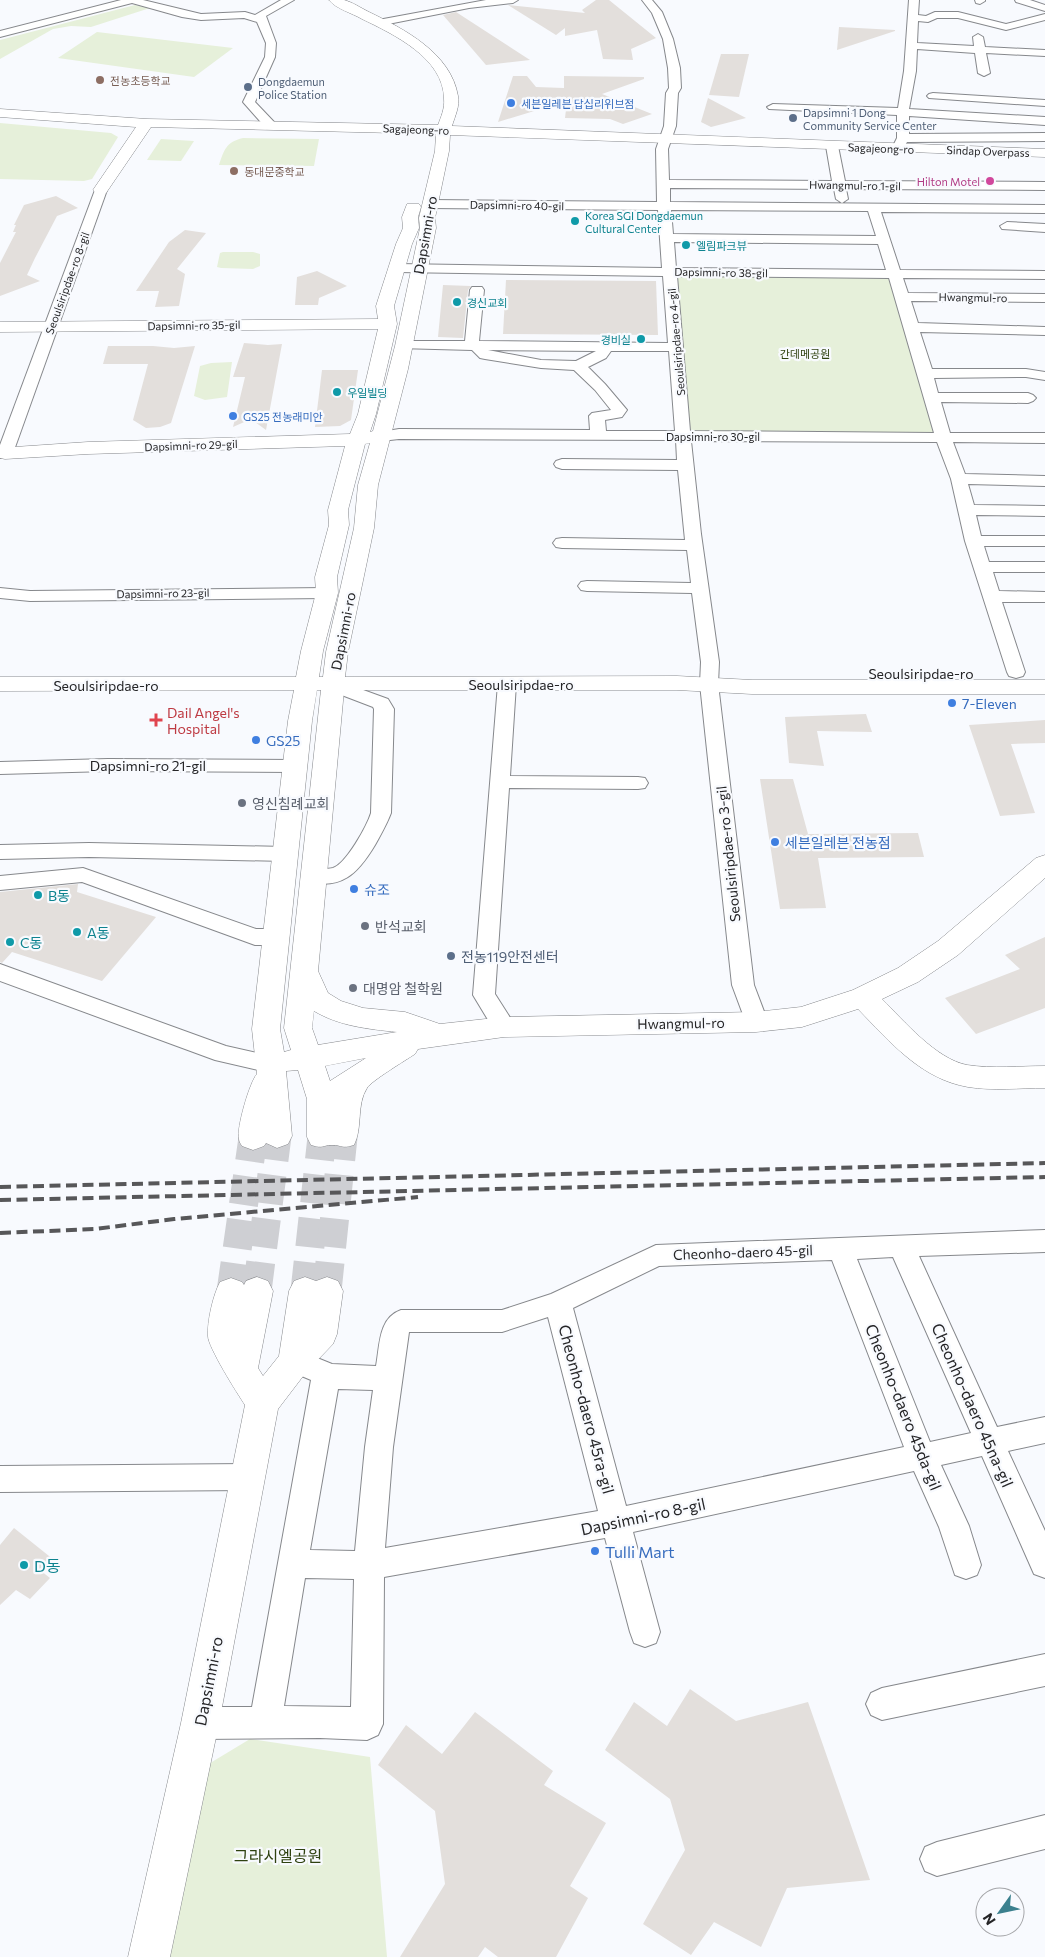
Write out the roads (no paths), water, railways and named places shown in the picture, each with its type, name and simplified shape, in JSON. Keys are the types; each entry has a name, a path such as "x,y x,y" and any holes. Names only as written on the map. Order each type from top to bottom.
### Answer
{"main road":[{"name":"Dapsimni-ro","path":"335,0 423,50 441,69 450,88 452,103 444,130 442,150 427,218 428,228 403,345 364,508 364,528 337,652 313,876 305,973 298,1028 322,1099 332,1137 346,1109 354,1081"},
{"name":"Sagajeong-ro","path":"0,113 147,123 444,130 931,149"},
{"name":"Seoulsiripdae-ro 8-gil","path":"101,190 136,136 147,123"},
{"name":"Dapsimni-ro","path":"265,1137 256,1119 271,1064 266,1029 295,766 312,651 327,593 326,577 339,525 338,510 357,439 367,414 388,324 385,306 396,268 411,228 410,218 426,150 444,130"},
{"path":"876,148 902,141 1045,142"},
{"path":"876,148 913,156 1045,166"},
{"name":"Sindap Overpass","path":"931,149 1045,153"},
{"name":"Dapsimni-ro 35-gil","path":"0,327 388,324"},
{"name":"Dapsimni-ro 29-gil","path":"2,453 88,448 334,442 381,436"},
{"name":"Seoulsiripdae-ro","path":"710,684 750,671 1045,672"},
{"name":"Seoulsiripdae-ro","path":"0,684 710,684 752,687 1045,687"},
{"name":"Hwangmul-ro","path":"271,1064 425,1038 504,1027 756,1022 802,1017 864,997 908,975 948,948 1045,864"},
{"path":"305,973 318,1000 331,1008 362,1018 405,1022 425,1038 322,1099"},
{"path":"864,997 932,1062 948,1071 968,1076 1045,1077"},
{"path":"244,1291 224,1337 241,1370 262,1403"},
{"name":"Dapsimni-ro","path":"149,1957 200,1723 262,1403 295,1361 321,1334 316,1291"}],"street":[{"path":"0,34 132,0 201,17 245,14 262,20"},
{"path":"271,126 249,102 270,57 271,43 260,15 289,0"},
{"path":"378,23 469,5 512,0"},
{"name":"Seoulsiripdae-ro 4-gil","path":"647,0 657,12 668,39 674,68 675,88 672,93 670,126 662,149 664,206 686,465 710,662 710,684"},
{"path":"914,0 910,71 903,112 902,141 1045,137"},
{"path":"1015,1 1030,2 1045,8"},
{"path":"913,18 929,21 935,15 971,5 998,22 1012,26 1034,17 1045,17"},
{"path":"984,73 982,50 974,34 998,22"},
{"path":"1005,42 1039,48"},
{"path":"912,46 982,50 1039,48"},
{"path":"933,96 1045,103"},
{"path":"773,107 903,112 1045,121"},
{"name":"Sagajeong-ro","path":"832,146 839,184"},
{"name":"Hwangmul-ro 1-gil","path":"664,184 1045,186"},
{"path":"839,184 843,208"},
{"name":"Seoulsiripdae-ro 8-gil","path":"2,453 101,190"},
{"name":"Dapsimni-ro 40-gil","path":"430,204 1045,209"},
{"path":"873,208 912,327 944,439 959,479 974,541 1016,672"},
{"path":"1007,226 1045,228"},
{"path":"667,238 884,240"},
{"name":"Dapsimni-ro 38-gil","path":"396,268 1045,275"},
{"path":"477,290 472,342 486,354 541,364 578,366 600,355 606,347"},
{"name":"Hwangmul-ro","path":"902,297 1045,298"},
{"path":"912,327 1045,331"},
{"path":"403,345 676,347"},
{"path":"578,366 600,387 619,410 617,414 597,416 598,436"},
{"path":"924,374 1026,373 1045,376"},
{"path":"931,397 1028,398"},
{"name":"Dapsimni-ro 30-gil","path":"381,436 399,434 944,439 1045,438"},
{"path":"562,464 686,465"},
{"path":"959,479 1045,481"},
{"path":"967,510 1045,511"},
{"path":"974,541 1045,541"},
{"path":"562,543 695,545"},
{"path":"982,567 1045,568"},
{"path":"587,586 700,588"},
{"name":"Dapsimni-ro 23-gil","path":"0,593 46,596 327,593"},
{"path":"991,596 1045,597"},
{"path":"504,1027 484,995 507,684"},
{"name":"Seoulsiripdae-ro 3-gil","path":"710,684 743,985 756,1022"},
{"name":"Seoulsiripdae-ro","path":"313,876 338,875 346,870 367,843 381,813 384,709 381,703 333,685"},
{"name":"Dapsimni-ro 21-gil","path":"0,768 108,765 295,766"},
{"path":"500,782 638,783"},
{"path":"0,852 80,850 285,854"},
{"path":"0,882 83,875 255,937 276,937"},
{"path":"0,972 223,1054 271,1064"},
{"name":"Cheonho-daero 45-gil","path":"388,1379 396,1328 401,1321 502,1321 558,1303 656,1256 1045,1241"},
{"name":"Cheonho-daero 45na-gil","path":"901,1246 1042,1550"},
{"name":"Cheonho-daero 45da-gil","path":"840,1248 922,1456 954,1526 966,1565"},
{"name":"Cheonho-daero 45ra-gil","path":"558,1303 645,1632"},
{"path":"200,1723 320,1722 367,1724 370,1566 379,1447 388,1379 326,1376 319,1370 295,1361"},
{"path":"265,1722 326,1376"},
{"name":"Dapsimni-ro 8-gil","path":"293,1564 370,1566 616,1522 1045,1430"},
{"path":"0,1478 248,1477"},
{"path":"882,1704 1045,1670"},
{"path":"937,1859 1045,1832"}],"tunnel":[{"path":"257,1291 277,1136"},
{"path":"305,1291 322,1137"},
{"path":"327,1291 343,1137"},
{"path":"231,1292 253,1138"}],"railway":[{"path":"0,1187 1045,1163"},
{"path":"0,1200 1045,1177"},
{"path":"0,1233 95,1229 174,1219 418,1197"}],"place":[{"name":"전농초등학교","path":"100,80"},
{"name":"Dongdaemun Police Station","path":"248,87"},
{"name":"세븐일레븐 답십리위브점","path":"511,103"},
{"name":"Dapsimni 1 Dong Community Service Center","path":"793,118"},
{"name":"동대문중학교","path":"234,171"},
{"name":"Hilton Motel","path":"990,181"},
{"name":"Korea SGI Dongdaemun Cultural Center","path":"575,221"},
{"name":"엘림파크뷰","path":"686,245"},
{"name":"경신교회","path":"457,302"},
{"name":"경비실","path":"641,339"},
{"name":"우일빌딩","path":"337,392"},
{"name":"GS25 전농래미안","path":"233,416"},
{"name":"7-Eleven","path":"952,703"},
{"name":"Dail Angel's Hospital","path":"156,720"},
{"name":"GS25","path":"256,740"},
{"name":"영신침례교회","path":"242,803"},
{"name":"세븐일레븐 전농점","path":"775,842"},
{"name":"슈조","path":"354,889"},
{"name":"B동","path":"38,895"},
{"name":"반석교회","path":"365,926"},
{"name":"A동","path":"77,932"},
{"name":"C동","path":"10,942"},
{"name":"전농119안전센터","path":"451,956"},
{"name":"대명암 철학원","path":"353,988"},
{"name":"Tulli Mart","path":"595,1551"},
{"name":"D동","path":"24,1565"}],"park label":[{"name":"간데메공원","path":"805,353"},
{"name":"그라시엘공원","path":"278,1855"}]}
